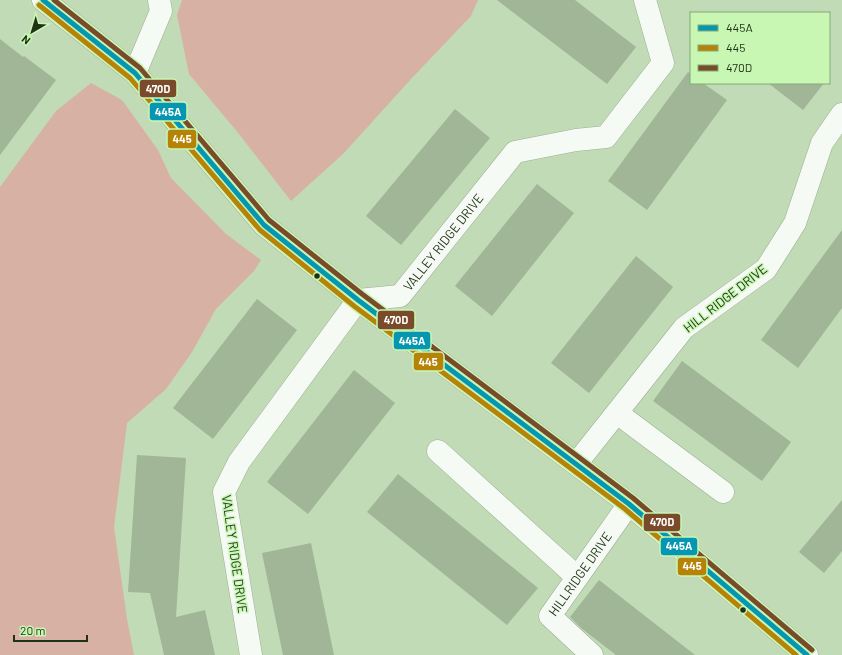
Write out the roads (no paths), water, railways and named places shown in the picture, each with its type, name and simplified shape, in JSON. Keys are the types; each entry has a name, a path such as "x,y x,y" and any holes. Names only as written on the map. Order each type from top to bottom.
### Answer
{"street":[{"path":"43,0 135,73 264,225 358,300 629,504 807,655"},
{"path":"135,73 161,11 160,0"},
{"name":"VALLEY RIDGE DRIVE","path":"251,655 224,492 239,462 358,300 400,296 515,152 576,140 606,137 663,63 645,0"},
{"name":"HILL RIDGE DRIVE","path":"576,464 684,328 766,269 795,223 822,143 842,114"},
{"path":"617,413 723,492"},
{"path":"438,451 578,577"},
{"name":"HILLRIDGE DRIVE","path":"592,655 550,616 629,504"}]}
